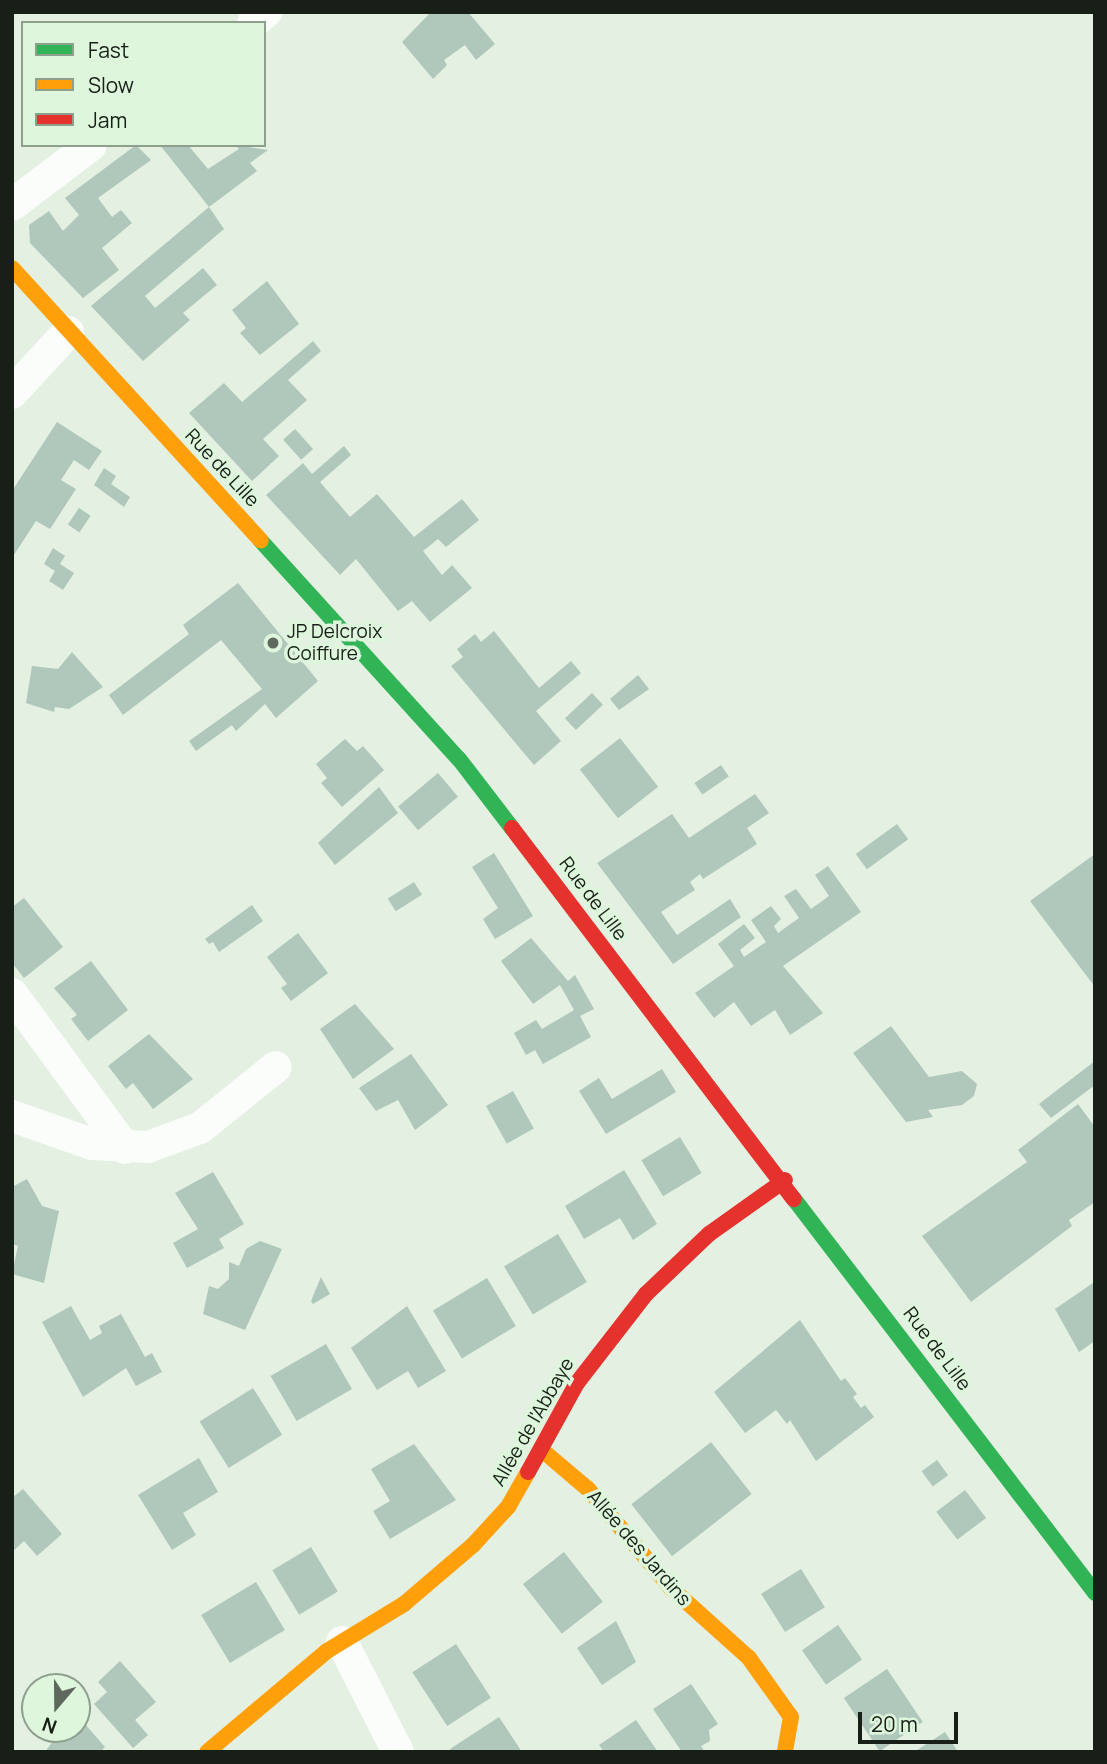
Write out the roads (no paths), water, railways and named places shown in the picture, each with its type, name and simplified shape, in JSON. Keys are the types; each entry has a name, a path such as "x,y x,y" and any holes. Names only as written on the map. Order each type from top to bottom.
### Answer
{"main road":[{"name":"Rue de Lille","path":"12,268 444,741 785,1180 1095,1593"},
{"name":"Allée de l'Abbaye","path":"207,1752 342,1642 404,1604 473,1545 508,1507 577,1384 646,1294 699,1241 785,1180"},
{"name":"Allée des Jardins","path":"542,1450 588,1489 683,1601 749,1658 791,1717 785,1752"}],"street":[{"path":"12,205 88,147"},
{"path":"12,393 68,332"},
{"path":"12,994 125,1148"},
{"path":"12,1116 92,1144 125,1148 183,1138 276,1067"},
{"path":"342,1642 398,1752"}],"place":[{"name":"JP Delcroix Coiffure","path":"273,643"}]}
